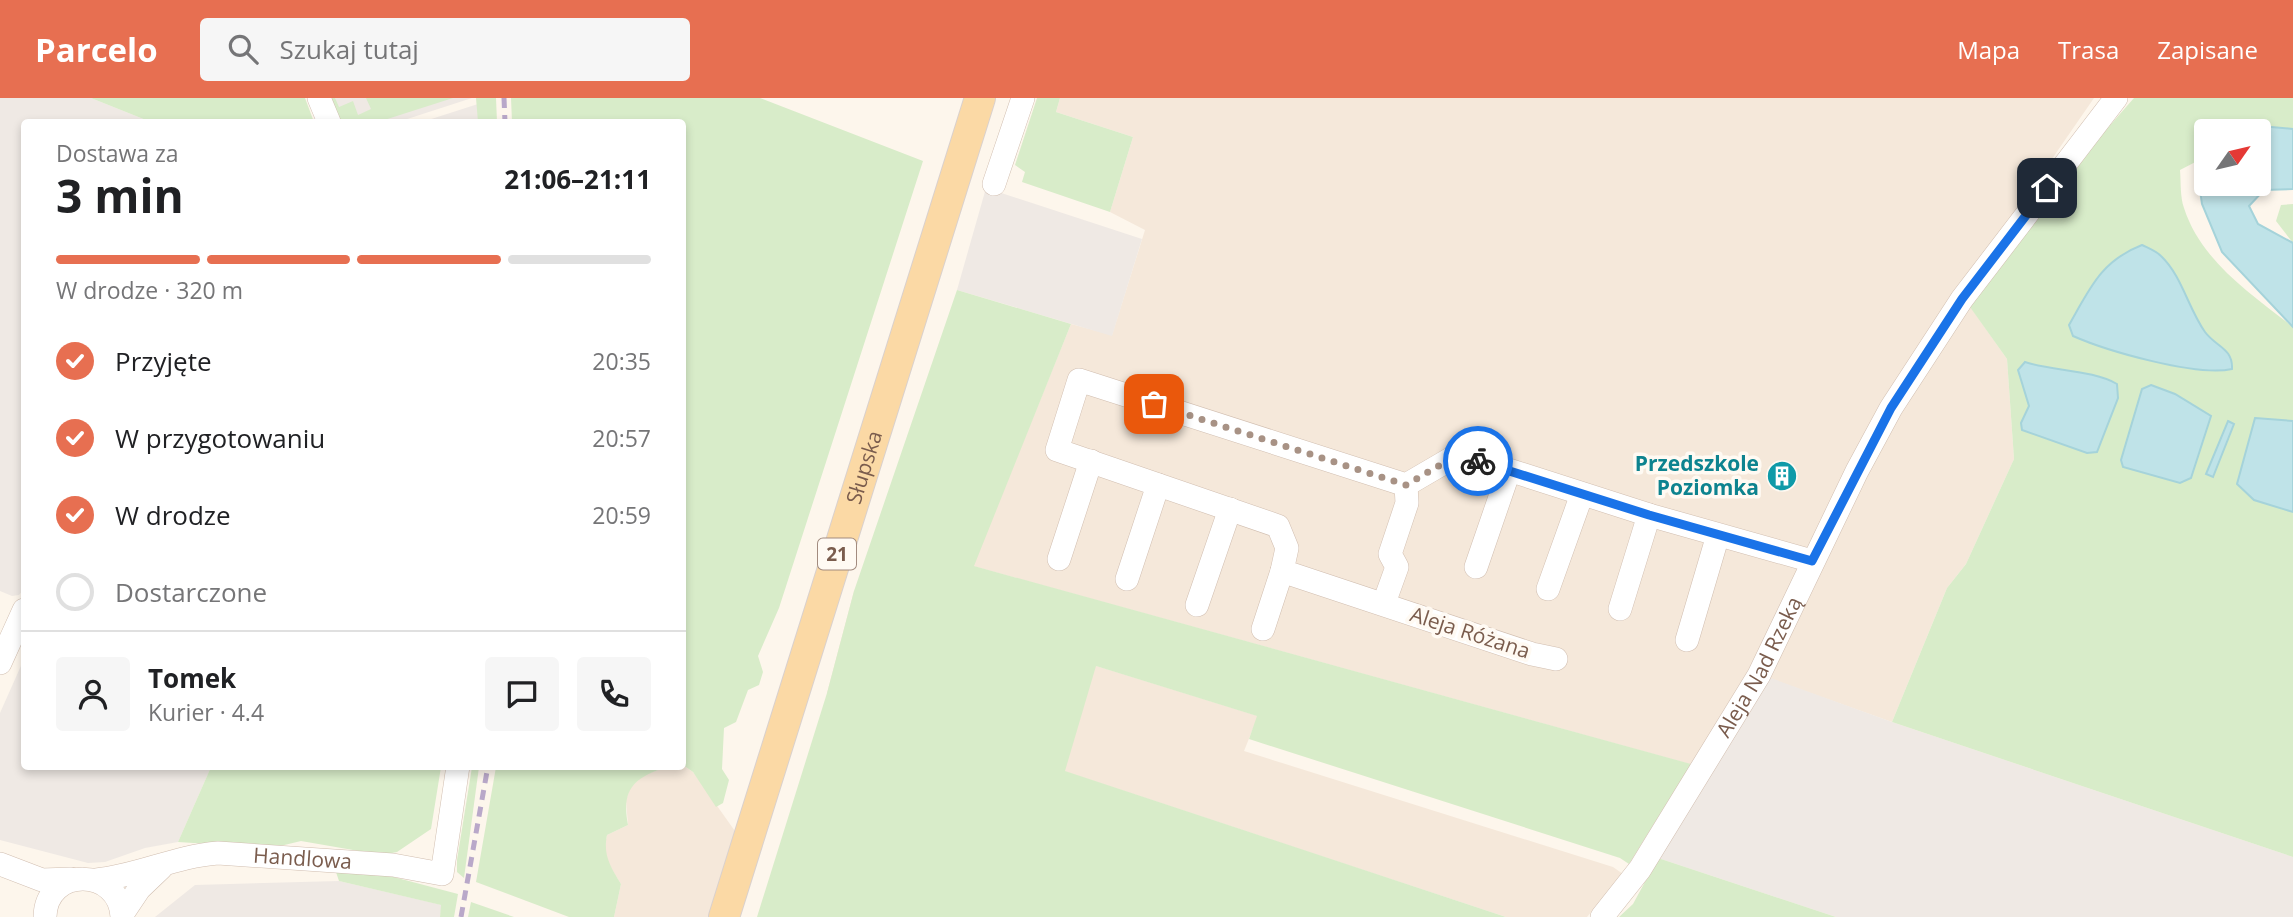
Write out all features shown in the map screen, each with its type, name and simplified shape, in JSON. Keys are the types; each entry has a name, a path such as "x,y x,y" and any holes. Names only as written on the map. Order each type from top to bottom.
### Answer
{"main road":[{"name":"Słupska","path":"724,917 980,98"}],"street":[{"path":"319,98 328,119"},
{"path":"994,184 1023,98"},
{"name":"Aleja Nad Rzeką","path":"1602,917 1640,869 1759,675 1812,561 1891,408 1962,299 2116,98"},
{"path":"1263,629 1287,548 1278,526 1058,450 1079,380 1406,485 1459,454 1717,536 1812,561"},
{"path":"1059,559 1091,461"},
{"path":"1476,567 1509,471"},
{"path":"1127,579 1158,485"},
{"name":"Aleja Różana","path":"1384,603 1397,567 1390,554 1407,503 1406,485"},
{"path":"1548,589 1582,494"},
{"path":"1197,605 1230,509"},
{"path":"1620,609 1649,515"},
{"path":"1687,640 1717,536"},
{"name":"Aleja Różana","path":"1282,571 1384,603 1423,619 1556,659"},
{"path":"0,663 21,617"},
{"name":"Handlowa","path":"85,879 118,878 188,856 218,853 393,865 442,874 457,770"},
{"name":"Handlowa","path":"122,915 139,889 163,865"},
{"path":"10,869 50,880 85,879"},
{"path":"10,869 38,895 44,915"},
{"path":"44,915 54,891 85,879"},
{"name":"Handlowa","path":"85,879 114,893 122,915"}],"shaded area":[{"path":"0,98 91,98 144,119 21,119 21,593 12,596 0,591"},
{"path":"329,98 472,98 407,119 337,119"},
{"path":"1060,98 2094,98 1960,292 2007,359 2014,459 1966,564 1947,588 1892,722 1768,678 1704,768 973,566 1071,324 1112,335 1145,230 1110,212 1133,137 1056,112"},
{"path":"478,104 478,119 431,119"},
{"path":"986,188 1142,239 1112,336 957,290"},
{"path":"854,591 1258,716 1244,751 1613,867 1623,874 1587,917 1506,917 827,693"},
{"path":"21,666 21,770 210,770 178,842 145,848 105,862 88,863 0,840 0,713"},
{"path":"1768,677 1892,722 2293,857 2293,917 1836,917 1658,858"},
{"path":"686,767 693,772 737,834 710,917 614,917 621,884 608,863 604,849 607,835 628,825 626,800 630,788 641,776 658,770 686,770"},
{"path":"339,881 442,905 440,917 155,917 195,885"}],"green space":[{"path":"91,98 305,98 313,119 144,119"},
{"path":"329,98 335,98 339,107 353,101 358,115 371,109 366,98 453,98 387,119 337,119"},
{"path":"476,98 496,98 497,119 478,119"},
{"path":"511,98 760,98 923,161 779,608 758,656 763,672 759,685 748,690 736,722 724,728 722,769 729,780 723,803 716,807 693,772 686,767 686,119 512,119"},
{"path":"1037,98 1060,98 1056,112 1133,137 1110,212 1022,182 1025,172 1015,165"},
{"path":"2134,98 2293,98 2293,129 2272,127 2272,119 2194,119 2194,163 2180,170 2184,208 2202,244 2229,275 2293,327 2293,857 1892,722 1947,588 1966,564 2014,459 2007,359 1970,307 2090,148"},
{"path":"2293,204 2293,243 2276,221 2281,205"},
{"path":"957,290 1071,324 974,566 1691,764 1629,864 1620,858 1249,739 1257,716 1096,666 1065,771 1506,917 757,917 827,693 854,591"},
{"path":"210,770 441,770 431,829 397,852 382,855 301,841 272,848 178,842"},
{"path":"472,770 479,770 464,878 457,872"},
{"path":"495,770 659,770 632,787 626,802 628,825 607,835 608,860 621,884 614,917 569,917 476,882"},
{"path":"1658,858 1836,917 1619,917 1633,904"},
{"path":"335,869 386,875 458,894 454,917 440,917 441,905 339,881"},
{"path":"471,902 514,917 468,917"}],"water":[{"path":"2272,127 2293,129 2293,189 2272,190"},
{"path":"2201,196 2258,196 2249,206 2258,224 2293,243 2293,327 2222,252"},
{"path":"2142,245 2157,253 2168,264 2205,332 2230,356 2232,369 2175,366 2107,349 2073,336 2069,325 2098,277 2116,259"},
{"path":"2025,362 2085,373 2117,384 2118,398 2097,452 2087,453 2022,430 2021,423 2029,406 2018,370"},
{"path":"2151,385 2175,394 2211,416 2191,478 2180,483 2123,467 2121,460 2142,389"},
{"path":"2255,418 2293,421 2293,512 2254,500 2237,484"},
{"path":"2228,421 2234,424 2213,477 2206,474"}],"railway":[{"path":"504,98 505,119"},
{"path":"461,917 487,770"}],"way so far":[{"path":"1154,404 1406,485 1459,454 1478,461"}],"place":[{"name":"Przedszkole Poziomka","path":"1782,476"}],"route":[{"path":"1478,461 1717,536 1812,561 1891,408 1962,299 2047,188"}]}
